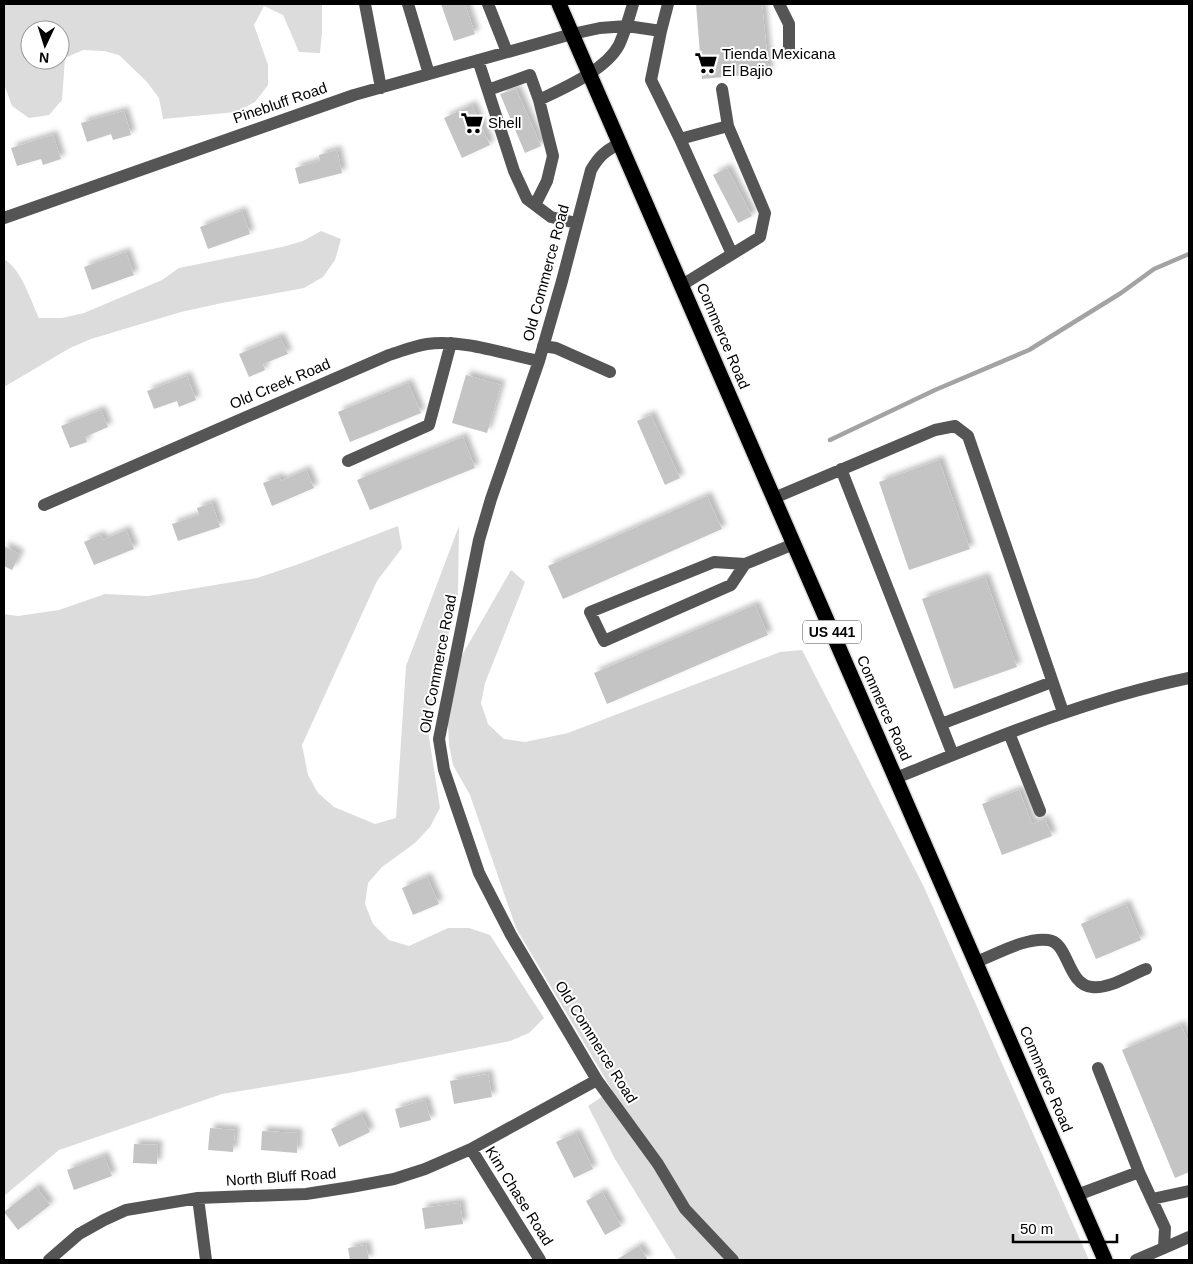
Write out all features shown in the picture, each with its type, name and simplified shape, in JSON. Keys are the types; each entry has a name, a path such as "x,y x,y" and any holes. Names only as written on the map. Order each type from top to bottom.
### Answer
{"highway":[{"name":"Commerce Road","path":"559,4 1105,1260"}],"street":[{"path":"365,4 381,88"},
{"path":"408,4 429,74"},
{"path":"488,4 507,52"},
{"path":"539,100 590,75 618,47 627,26 633,4"},
{"path":"668,4 651,80 732,254"},
{"path":"779,4 789,24 789,55"},
{"name":"Pinebluff Road","path":"4,218 323,105 478,60 600,28 627,26 661,31"},
{"path":"478,60 514,171 527,199 551,217 576,223"},
{"path":"488,90 530,75 539,100 553,156 547,181 535,205"},
{"path":"682,285 760,237 765,213 728,126 722,88"},
{"path":"680,139 728,126"},
{"name":"Old Commerce Road","path":"621,143 607,149 598,157 591,170 539,361 491,498 479,540 439,739 444,770 478,874 511,935 597,1080 658,1164 686,1209 733,1260"},
{"path":"348,461 429,424 451,343"},
{"name":"Old Creek Road","path":"44,505 389,355 427,344 451,343 539,361"},
{"path":"543,346 556,348 610,372"},
{"path":"774,498 935,430 955,426 968,436 1063,712"},
{"path":"841,469 953,755"},
{"path":"745,564 731,585 604,641 590,612 714,562 745,564 794,544"},
{"path":"896,778 1063,712 1122,694 1189,678"},
{"path":"941,724 1052,682"},
{"path":"1009,733 1040,811"},
{"path":"976,962 1032,939 1050,940 1060,948 1078,981 1091,988 1108,985 1146,969"},
{"path":"1098,1068 1139,1172 1166,1228 1164,1248"},
{"name":"North Bluff Road","path":"49,1260 79,1234 126,1210 198,1198 306,1194 352,1187 425,1169 471,1149 597,1080"},
{"name":"Kim Chase Road","path":"471,1149 540,1260"},
{"path":"1077,1195 1139,1172"},
{"path":"1152,1199 1189,1191"},
{"path":"198,1198 206,1260"},
{"path":"1136,1260 1189,1237"}],"shaded area":[{"path":"4,4 322,4 320,53 299,52 283,15 264,6 254,25 268,65 268,85 255,102 236,112 163,119 159,98 147,82 119,55 104,51 83,50 70,56 70,20 20,20 20,70 64,70 62,100 49,115 29,118 12,106 4,84"},
{"path":"321,231 341,239 335,260 323,277 304,288 181,312 91,339 70,348 4,387 4,259 21,277 39,318 62,318 84,313 162,280 179,268 282,247 303,241"},
{"path":"398,526 402,548 377,581 302,745 308,775 318,793 334,807 375,824 396,818 406,666 459,526 458,594 427,724 440,808 430,827 415,843 382,867 368,883 365,904 373,924 389,940 409,946 448,928 469,928 490,935 544,1018 529,1033 510,1041 349,1073 222,1094 59,1150 4,1196 4,614 18,616 59,610 105,594 148,596 257,578"},
{"path":"511,570 525,582 485,683 481,703 488,724 504,739 525,742 568,733 780,652 802,650 924,887 1089,1260 677,1260 615,1159 588,1106 612,1090 516,928 470,795 453,765 449,744 447,704 457,664"}],"building":[{"path":"441,4 465,4 475,34 454,41"},
{"path":"696,4 762,4 769,73 702,79"},
{"name":"Shell","path":"516,89 541,146 525,153 500,94"},
{"path":"472,105 490,145 462,158 444,118"},
{"path":"124,111 131,135 113,140 111,134 87,142 81,123"},
{"path":"53,135 61,159 43,165 41,159 17,166 11,148"},
{"path":"337,150 342,173 299,184 295,168 320,161 319,155"},
{"path":"727,168 752,216 738,223 713,175"},
{"path":"242,211 250,234 208,249 200,227"},
{"path":"126,252 134,275 92,290 84,267"},
{"path":"280,337 288,354 263,364 265,370 249,377 239,354"},
{"path":"466,375 501,385 487,433 452,423"},
{"path":"187,376 196,400 179,407 177,401 154,409 147,391"},
{"path":"408,383 421,413 350,442 338,412"},
{"path":"101,410 108,427 85,437 87,442 70,448 61,426"},
{"path":"651,415 680,478 665,485 637,421"},
{"path":"463,437 475,468 370,510 357,480"},
{"path":"939,460 970,549 909,570 879,482"},
{"path":"306,470 314,488 272,506 263,483 279,477 281,481"},
{"path":"707,496 722,529 563,599 548,566"},
{"path":"212,503 220,527 178,541 172,524 199,515 197,508"},
{"path":"126,530 134,549 94,565 84,542 100,535 103,540"},
{"path":"4,546 20,554 12,570 4,566"},
{"path":"985,577 1017,667 954,689 922,599"},
{"path":"755,605 768,635 607,704 594,673"},
{"path":"1019,790 1032,824 1045,819 1052,836 1002,855 982,804"},
{"path":"427,877 439,904 413,915 402,888"},
{"path":"1126,904 1141,940 1096,959 1081,924"},
{"path":"1181,1025 1189,1044 1189,1172 1175,1178 1122,1050"},
{"path":"488,1074 492,1097 454,1104 450,1081"},
{"path":"425,1100 431,1120 400,1128 395,1109"},
{"path":"361,1114 370,1132 339,1147 331,1129"},
{"path":"210,1128 235,1130 233,1152 208,1150"},
{"path":"262,1131 298,1133 297,1153 261,1150"},
{"path":"576,1133 593,1169 574,1178 556,1142"},
{"path":"134,1144 158,1145 157,1164 133,1163"},
{"path":"104,1156 112,1176 74,1190 67,1170"},
{"path":"36,1187 50,1205 18,1230 4,1212"},
{"path":"602,1192 621,1226 605,1235 586,1201"},
{"path":"460,1203 463,1224 425,1229 422,1208"},
{"path":"366,1245 369,1260 350,1260 348,1248"},
{"path":"639,1246 648,1260 616,1260"}],"waterway":[{"path":"830,440 935,390 1029,350 1121,293 1154,269 1189,254"}],"place":[{"name":"Tienda Mexicana El Bajio","path":"706,63"},
{"name":"Shell","path":"472,123"}]}
